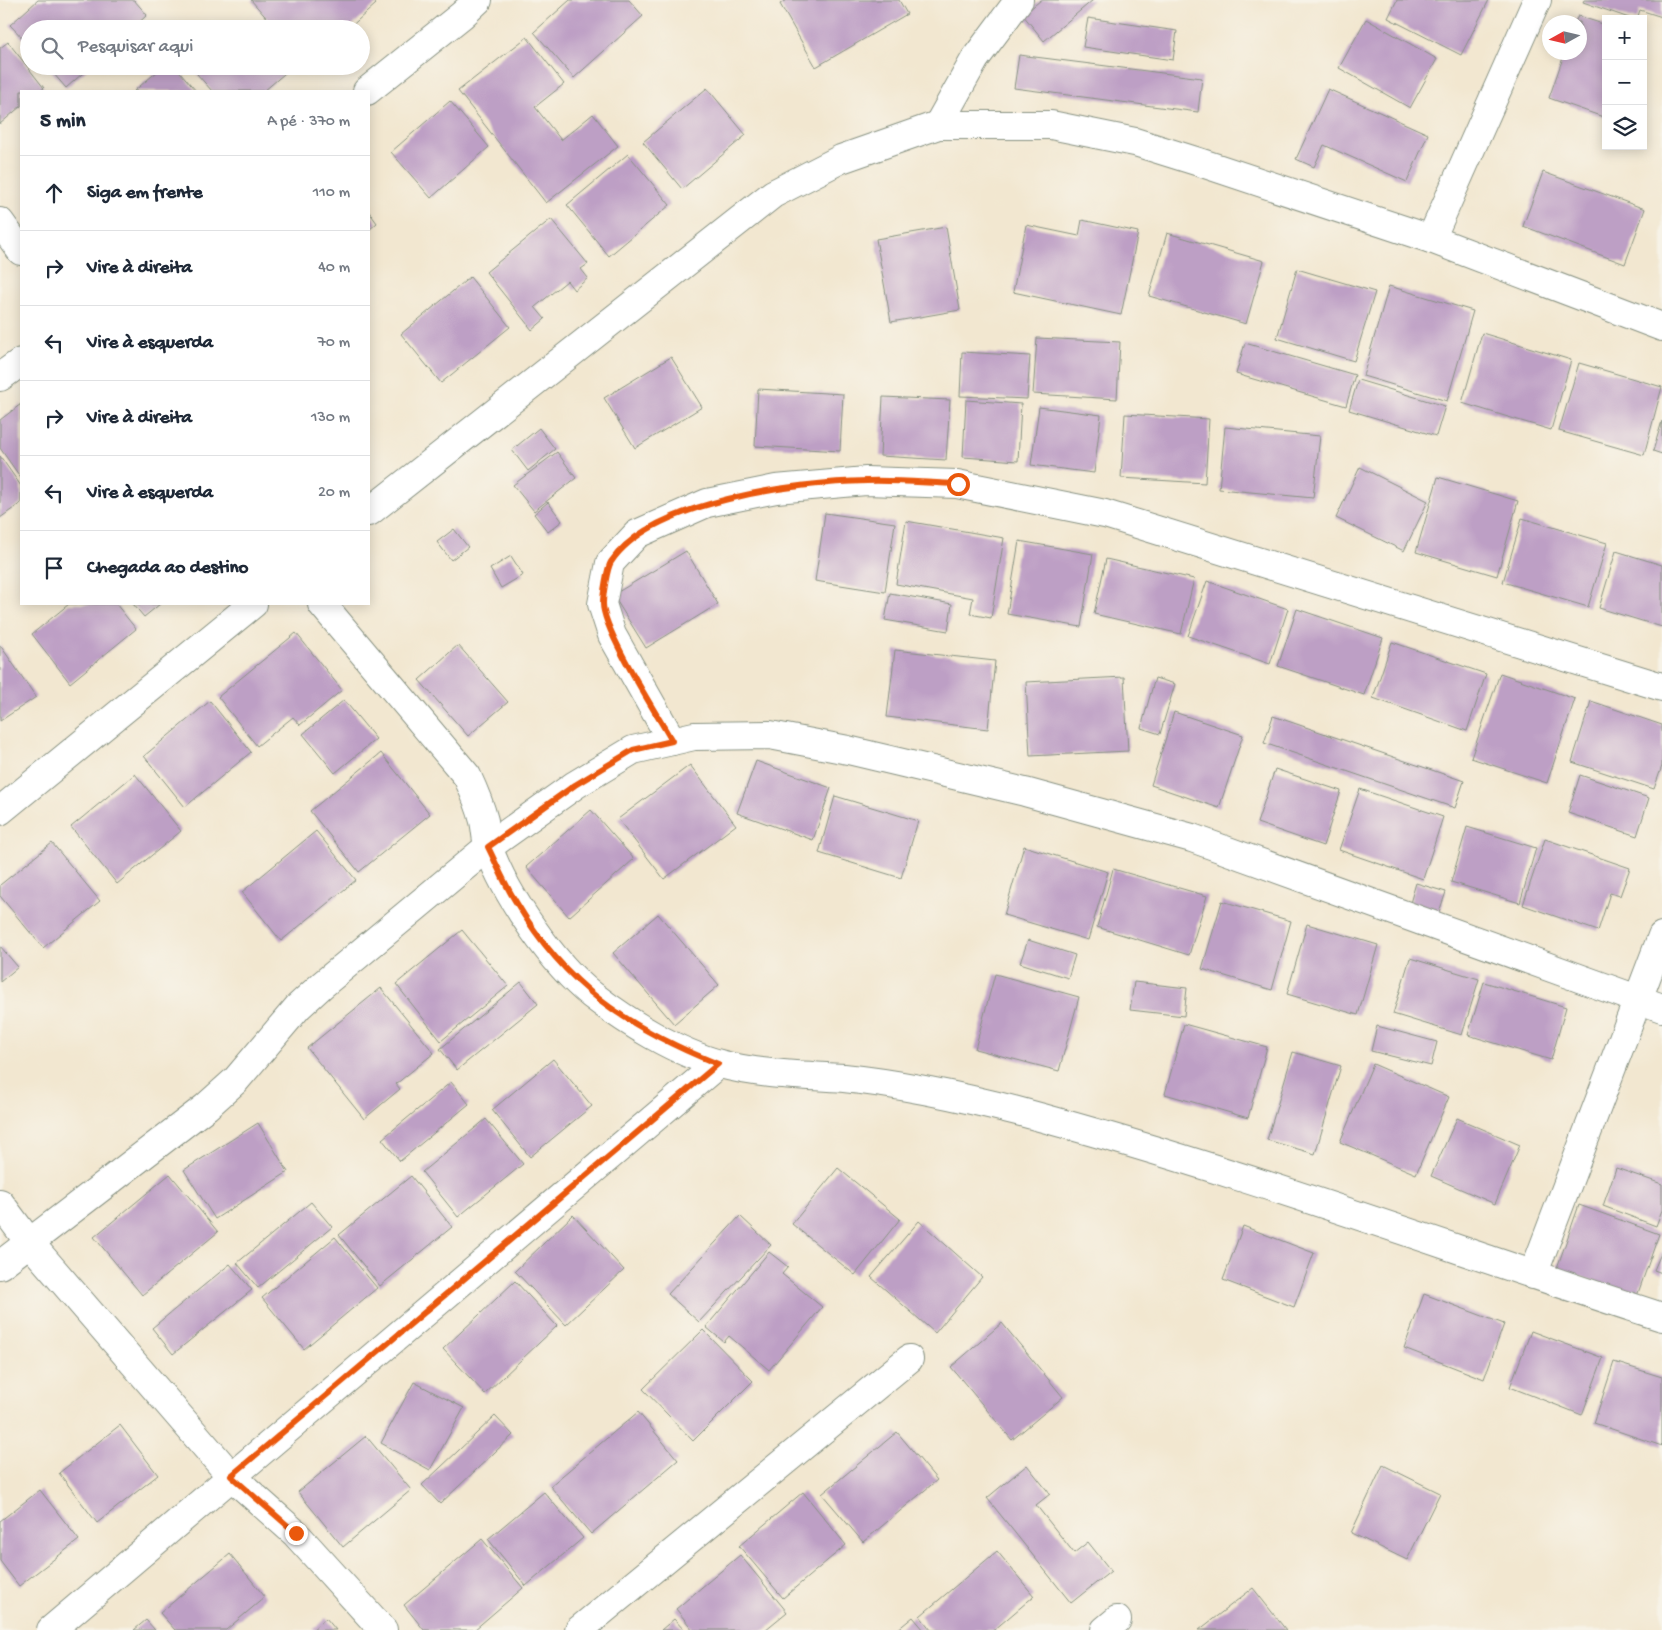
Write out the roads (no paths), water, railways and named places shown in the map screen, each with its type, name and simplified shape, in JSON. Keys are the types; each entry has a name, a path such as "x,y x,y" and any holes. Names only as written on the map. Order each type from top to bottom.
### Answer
{"street":[{"path":"368,90 478,0"},
{"path":"938,125 974,59 1019,0"},
{"path":"1431,239 1537,0"},
{"path":"370,511 773,194 841,159 938,125 1051,125 1135,142 1431,239 1662,326"},
{"path":"0,222 20,250"},
{"path":"0,377 20,363"},
{"path":"672,741 612,635 602,604 610,563 637,534 707,503 776,490 866,481 958,484 1105,514 1662,687"},
{"path":"0,811 252,605"},
{"path":"323,605 467,776 478,799 488,847 516,902 555,957 590,993 631,1022 679,1048 718,1064 767,1073 846,1079 931,1091 1018,1112 1262,1184 1662,1317"},
{"path":"0,1265 212,1101 236,1080 298,1007 488,847 575,785 633,750 694,736 770,735 848,750 1025,792 1192,838 1651,1004"},
{"path":"1533,1275 1651,1004 1662,936"},
{"path":"51,1630 718,1064"},
{"path":"0,1203 29,1242 231,1476 296,1533 383,1630"},
{"path":"579,1630 909,1359"}]}
